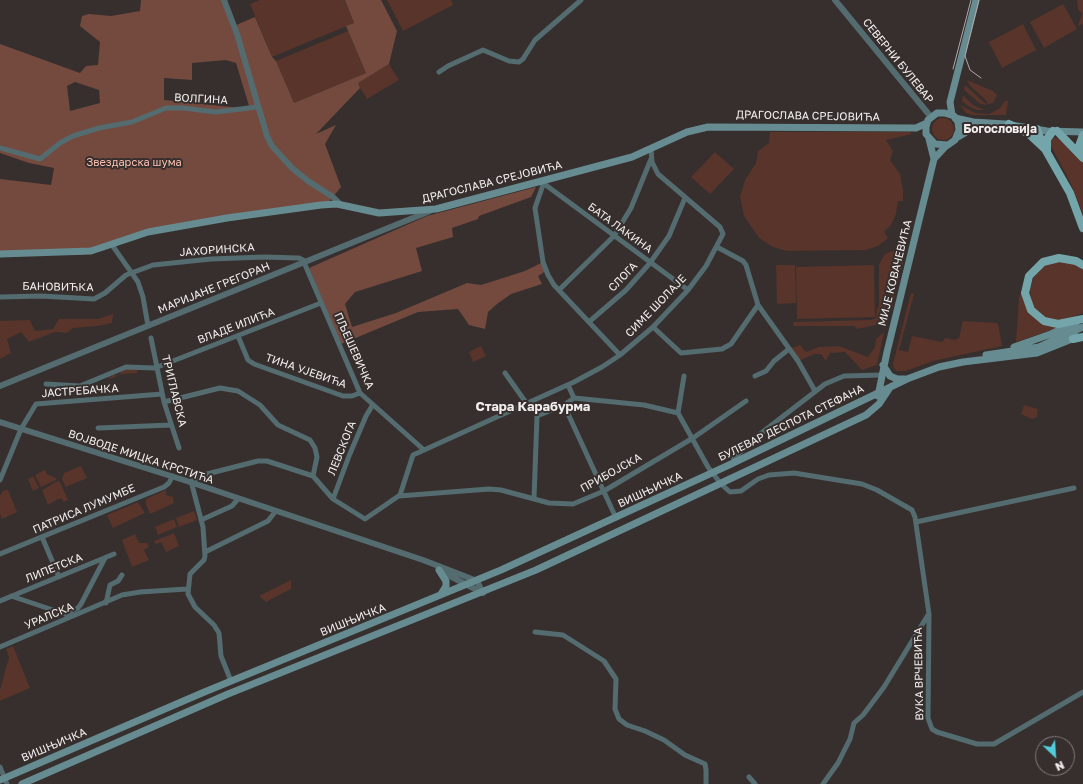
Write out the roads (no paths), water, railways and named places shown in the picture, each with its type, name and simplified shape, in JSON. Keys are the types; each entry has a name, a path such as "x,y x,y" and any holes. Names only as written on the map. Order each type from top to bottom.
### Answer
{"main road":[{"path":"928,138 929,120 941,112 950,102 976,0"},
{"path":"950,102 959,127 957,137"},
{"path":"941,112 983,123 1009,124 1055,131 1083,132"},
{"name":"ДРАГОСЛАВА СРЕЈОВИЋА","path":"0,254 86,252 112,246 145,232 235,216 321,205 340,204 379,213 436,209 543,183 632,157 687,132 708,127 916,128 929,120"},
{"path":"957,137 983,123"},
{"path":"1009,124 1029,134 1046,152"},
{"path":"916,128 937,145 947,145"},
{"path":"1037,129 1046,152 1070,193 1083,228"},
{"path":"1046,152 1047,139 1055,131"},
{"path":"1055,131 1083,158"},
{"path":"1083,135 1079,146 1083,153"},
{"name":"МИЈЕ КОВАЧЕВИЋА","path":"879,392 883,365 934,159 957,137"},
{"name":"МИЈЕ КОВАЧЕВИЋА","path":"928,138 934,159"},
{"path":"1082,322 1058,324 1044,321 1031,310 1025,293 1029,276 1043,262 1054,258 1065,258 1083,265"},
{"name":"БУЛЕВАР ДЕСПОТА СТЕФАНА","path":"712,473 908,379 1003,352 1082,322"},
{"path":"1073,339 1083,336"},
{"name":"БУЛЕВАР ДЕСПОТА СТЕФАНА","path":"977,359 1036,353 1073,339"},
{"path":"883,365 891,377 897,379 908,379"},
{"name":"БУЛЕВАР ДЕСПОТА СТЕФАНА","path":"721,484 866,415 892,387"},
{"name":"БУЛЕВАР ДЕСПОТА СТЕФАНА","path":"874,408 879,392"},
{"name":"ВИШЊИЧКА","path":"4,781 231,681 475,581 712,473"},
{"name":"ВИШЊИЧКА","path":"22,784 228,694 483,593 721,484"},
{"path":"439,570 446,581 446,586 439,595"}],"street":[{"path":"224,0 237,34 266,136 276,150 301,175 333,197 340,204"},
{"path":"439,72 448,66 483,50 509,61 519,62 523,59 532,43 581,0"},
{"name":"СЕВЕРНИ БУЛЕВАР","path":"835,0 929,120"},
{"name":"ВОЛГИНА","path":"0,148 37,159 42,158 66,140 100,128 132,122 166,108 172,107 216,112 257,107"},
{"path":"559,290 614,236 631,208 651,158 651,149"},
{"path":"651,158 658,174 685,198"},
{"path":"543,183 534,208 543,262 551,281 590,321 620,355"},
{"name":"БАТА ЛАКИНА","path":"543,183 688,290"},
{"name":"СИМЕ ШОЛАЈЕ","path":"399,496 402,491 412,457 424,450 568,385 602,367 620,355 653,327 688,290 717,247 723,234 722,229 685,198"},
{"name":"СЛОГА","path":"590,321 626,290 650,263 670,236 685,198"},
{"name":"МАРИЈАНЕ ГРЕГОРАН","path":"0,386 401,221 436,209"},
{"path":"112,246 138,282 143,297 148,326"},
{"path":"717,247 743,261 746,265 758,305 801,366 815,391 760,434 734,458 733,464"},
{"name":"ЈАХОРИНСКА","path":"131,272 153,265 211,260 296,257 302,259 304,262"},
{"name":"ПЉЕШЕВИЧКА","path":"304,262 360,393 372,406 424,450"},
{"name":"БАНОВИЋКА","path":"0,297 41,296 94,299 131,272"},
{"name":"ВЛАДЕ ИЛИЋА","path":"157,367 321,303"},
{"path":"653,327 681,352 722,349 731,344 758,305"},
{"name":"ТИНА УЈЕВИЋА","path":"238,336 248,360 254,364 340,395 352,396 360,393"},
{"name":"ТРИГЛАВСКА","path":"151,338 164,402 179,448"},
{"path":"755,376 766,371 774,361 789,349"},
{"path":"46,384 80,386 126,366 157,367"},
{"path":"505,373 530,403 537,416 534,499"},
{"name":"БУЛЕВАР ДЕСПОТА СТЕФАНА","path":"815,391 830,381 844,376 882,375"},
{"path":"684,376 678,413 712,473 721,484"},
{"path":"568,385 574,398"},
{"path":"164,402 220,388 238,391 260,405 270,419 278,426 310,440 315,448 317,457 313,476"},
{"name":"ЈАСТРЕБАЧКА","path":"0,480 21,429 34,406 38,403 162,394"},
{"path":"537,416 564,405 574,398 644,405 678,413"},
{"name":"ПРИБОЈСКА","path":"399,496 489,489 501,490 548,503 573,504 604,491 693,438 746,401"},
{"path":"564,405 616,518"},
{"name":"ЛЕВСКОГА","path":"333,499 352,449 372,406"},
{"name":"ВОЈВОДЕ МИЦКА КРСТИЋА","path":"0,422 190,482 456,572 475,581"},
{"path":"98,428 171,425"},
{"path":"231,681 221,656 219,633 212,623 195,606 188,589 190,574 204,560 205,552 201,520 190,482 207,474 258,461 267,461 313,476 333,499 366,519 382,506 399,496"},
{"name":"ВУКА ВРЧЕВИЋА","path":"721,484 730,492 737,492 744,490 758,479 780,473 794,474 862,484 877,490 910,509 915,515 928,614 928,718 930,726 937,732 977,744 994,744 1083,692"},
{"name":"ПАТРИСА ЛУМУМБЕ","path":"0,554 164,487 169,483 172,477"},
{"path":"916,522 1074,488"},
{"path":"201,520 232,506 238,499"},
{"path":"205,552 268,521 275,512"},
{"path":"42,537 59,577"},
{"name":"ЛИПЕТСКА","path":"0,601 114,554"},
{"name":"ЛИПЕТСКА","path":"78,608 104,558"},
{"name":"ВОЈВОДЕ МИЦКА КРСТИЋА","path":"416,559 483,593"},
{"path":"106,603 110,585 118,581 122,575"},
{"path":"475,581 483,593"},
{"name":"УРАЛСКА","path":"0,647 134,592 188,589"},
{"name":"ЛИПЕТСКА","path":"11,596 64,614"},
{"path":"62,621 64,614 78,608 84,612"},
{"path":"823,784 838,763 850,739 854,723 863,715 884,687 928,614"},
{"path":"536,632 563,635 586,648 604,661 616,679 615,708 619,719 627,725 645,731 664,740 685,755 705,764 706,782"},
{"path":"0,767 4,781"},
{"path":"749,777 755,784"}],"tram line":[{"path":"953,69 971,0"},
{"path":"979,0 965,56 970,70 981,78"}],"district":[{"name":"Богословија","path":"1000,129"},
{"name":"Стара Карабурма","path":"533,407"}],"park label":[{"name":"Звездарска шума","path":"134,163"}]}
